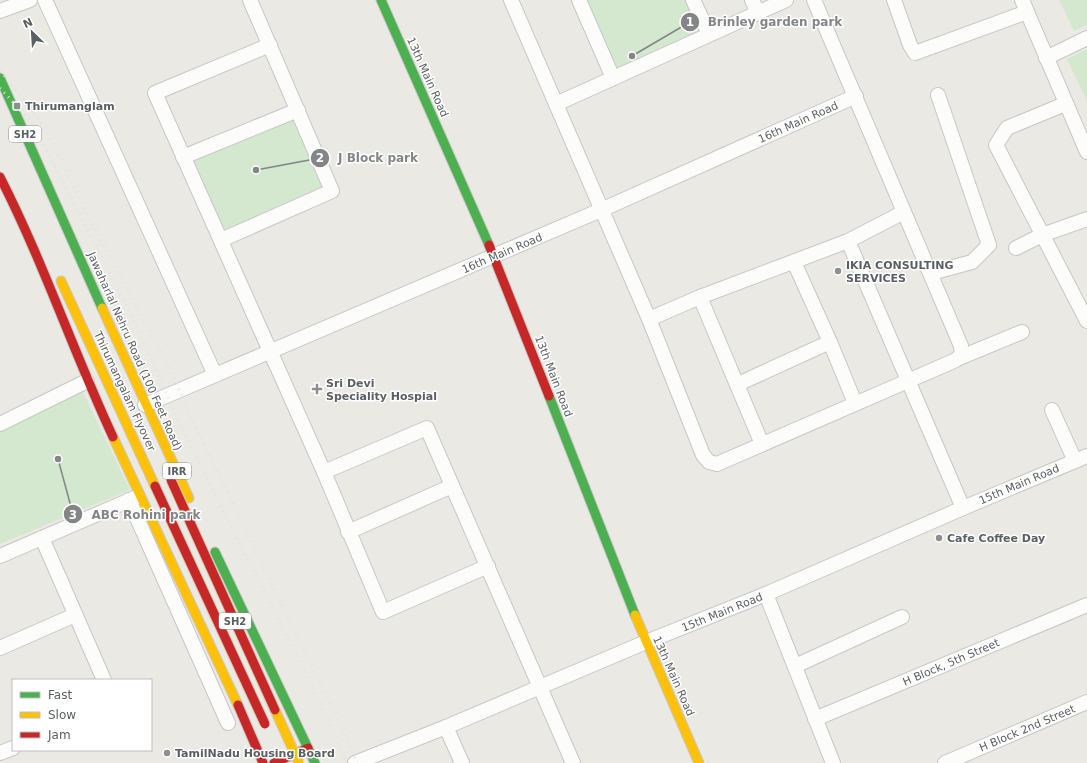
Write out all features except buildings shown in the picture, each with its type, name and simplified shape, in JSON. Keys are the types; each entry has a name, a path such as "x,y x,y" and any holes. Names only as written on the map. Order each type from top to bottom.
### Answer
{"main road":[{"name":"13th Main Road","path":"381,0 494,256 646,642 699,763"},
{"name":"Jawaharlal Nehru Road (100 Feet Road)","path":"0,78 145,405 196,511"},
{"path":"0,177 4,193 17,210 34,224"},
{"name":"SH2","path":"51,191 53,222"},
{"path":"17,210 134,498 225,677 263,763"},
{"name":"Thirumangalam Flyover","path":"60,237 299,763"},
{"name":"Thirumangalam Flyover","path":"56,271 270,735"},
{"path":"212,546 315,763"},
{"path":"225,677 266,660"},
{"path":"274,763 308,748"},
{"path":"276,749 283,763"}],"street":[{"path":"0,11 30,0"},
{"path":"45,0 215,375"},
{"path":"221,240 332,191 250,0"},
{"path":"511,0 600,210 649,320 705,459 709,462 717,464 908,380 1022,332"},
{"path":"579,0 613,78"},
{"path":"693,0 709,34"},
{"path":"556,104 709,34 755,6 786,0"},
{"path":"814,0 961,346 962,354 959,358"},
{"path":"894,0 910,45 916,53 1025,6 1065,104 1082,129 1087,152"},
{"path":"1046,58 1087,38"},
{"path":"270,45 155,93 324,472 383,612 488,566"},
{"path":"927,267 939,271 972,262 989,245 938,95"},
{"name":"16th Main Road","path":"145,405 600,210 856,96"},
{"path":"1065,104 1007,128 996,145 1087,321"},
{"path":"183,157 298,110"},
{"path":"649,320 700,297 848,241 904,212"},
{"path":"1016,248 1042,235 1087,219"},
{"path":"848,241 963,508"},
{"path":"794,262 830,342 855,404"},
{"path":"700,297 738,384 762,444"},
{"path":"738,384 830,342"},
{"path":"0,424 87,381"},
{"path":"1052,410 1081,458"},
{"path":"324,472 427,428 573,763"},
{"name":"15th Main Road","path":"354,763 446,727 646,642 766,594 1081,458"},
{"path":"348,532 452,486"},
{"path":"0,556 134,498 228,723"},
{"path":"42,538 104,679"},
{"path":"766,594 815,719 834,763"},
{"name":"H Block, 5th Street","path":"815,719 1087,605"},
{"path":"0,648 75,615"},
{"path":"795,666 902,616"},
{"name":"H Block 2nd Street","path":"945,763 1087,702"},
{"path":"446,727 462,763"},
{"path":"0,753 12,748"}],"green space":[{"path":"579,0 693,0 709,34 613,78"},
{"path":"1059,0 1087,0 1087,25 1074,31"},
{"path":"1087,49 1087,101 1067,59"},
{"path":"298,110 332,191 221,240 183,157"},
{"path":"82,390 130,490 0,544 0,428"}],"railway":[{"path":"0,71 36,115 53,143 91,220 173,375 193,422 341,725 357,763"},
{"path":"0,88 33,124 130,313 181,426 332,728 346,763"}],"traffic: fast":[{"path":"381,0 489,245"},
{"path":"0,78 102,308"},
{"path":"549,396 635,615"},
{"path":"215,552 315,763"}],"traffic: slow":[{"path":"61,281 155,486"},
{"path":"102,308 189,498"},
{"path":"113,437 238,705"},
{"path":"635,615 699,763"},
{"path":"275,710 299,763"}],"traffic: jam":[{"path":"0,177 30,241 98,405 113,437"},
{"path":"489,245 549,396"},
{"path":"171,480 275,710"},
{"path":"155,486 265,724"},
{"path":"238,705 263,763"},
{"path":"274,763 308,748"}],"place":[{"name":"Brinley garden park","path":"632,56"},
{"name":"Thirumanglam","path":"17,106"},
{"name":"J Block park","path":"256,170"},
{"name":"IKIA CONSULTING SERVICES","path":"838,271"},
{"name":"Sri Devi Speciality Hospial","path":"317,389"},
{"name":"ABC Rohini park","path":"58,459"},
{"name":"Cafe Coffee Day","path":"939,538"},
{"name":"TamilNadu Housing Board","path":"167,753"}]}
